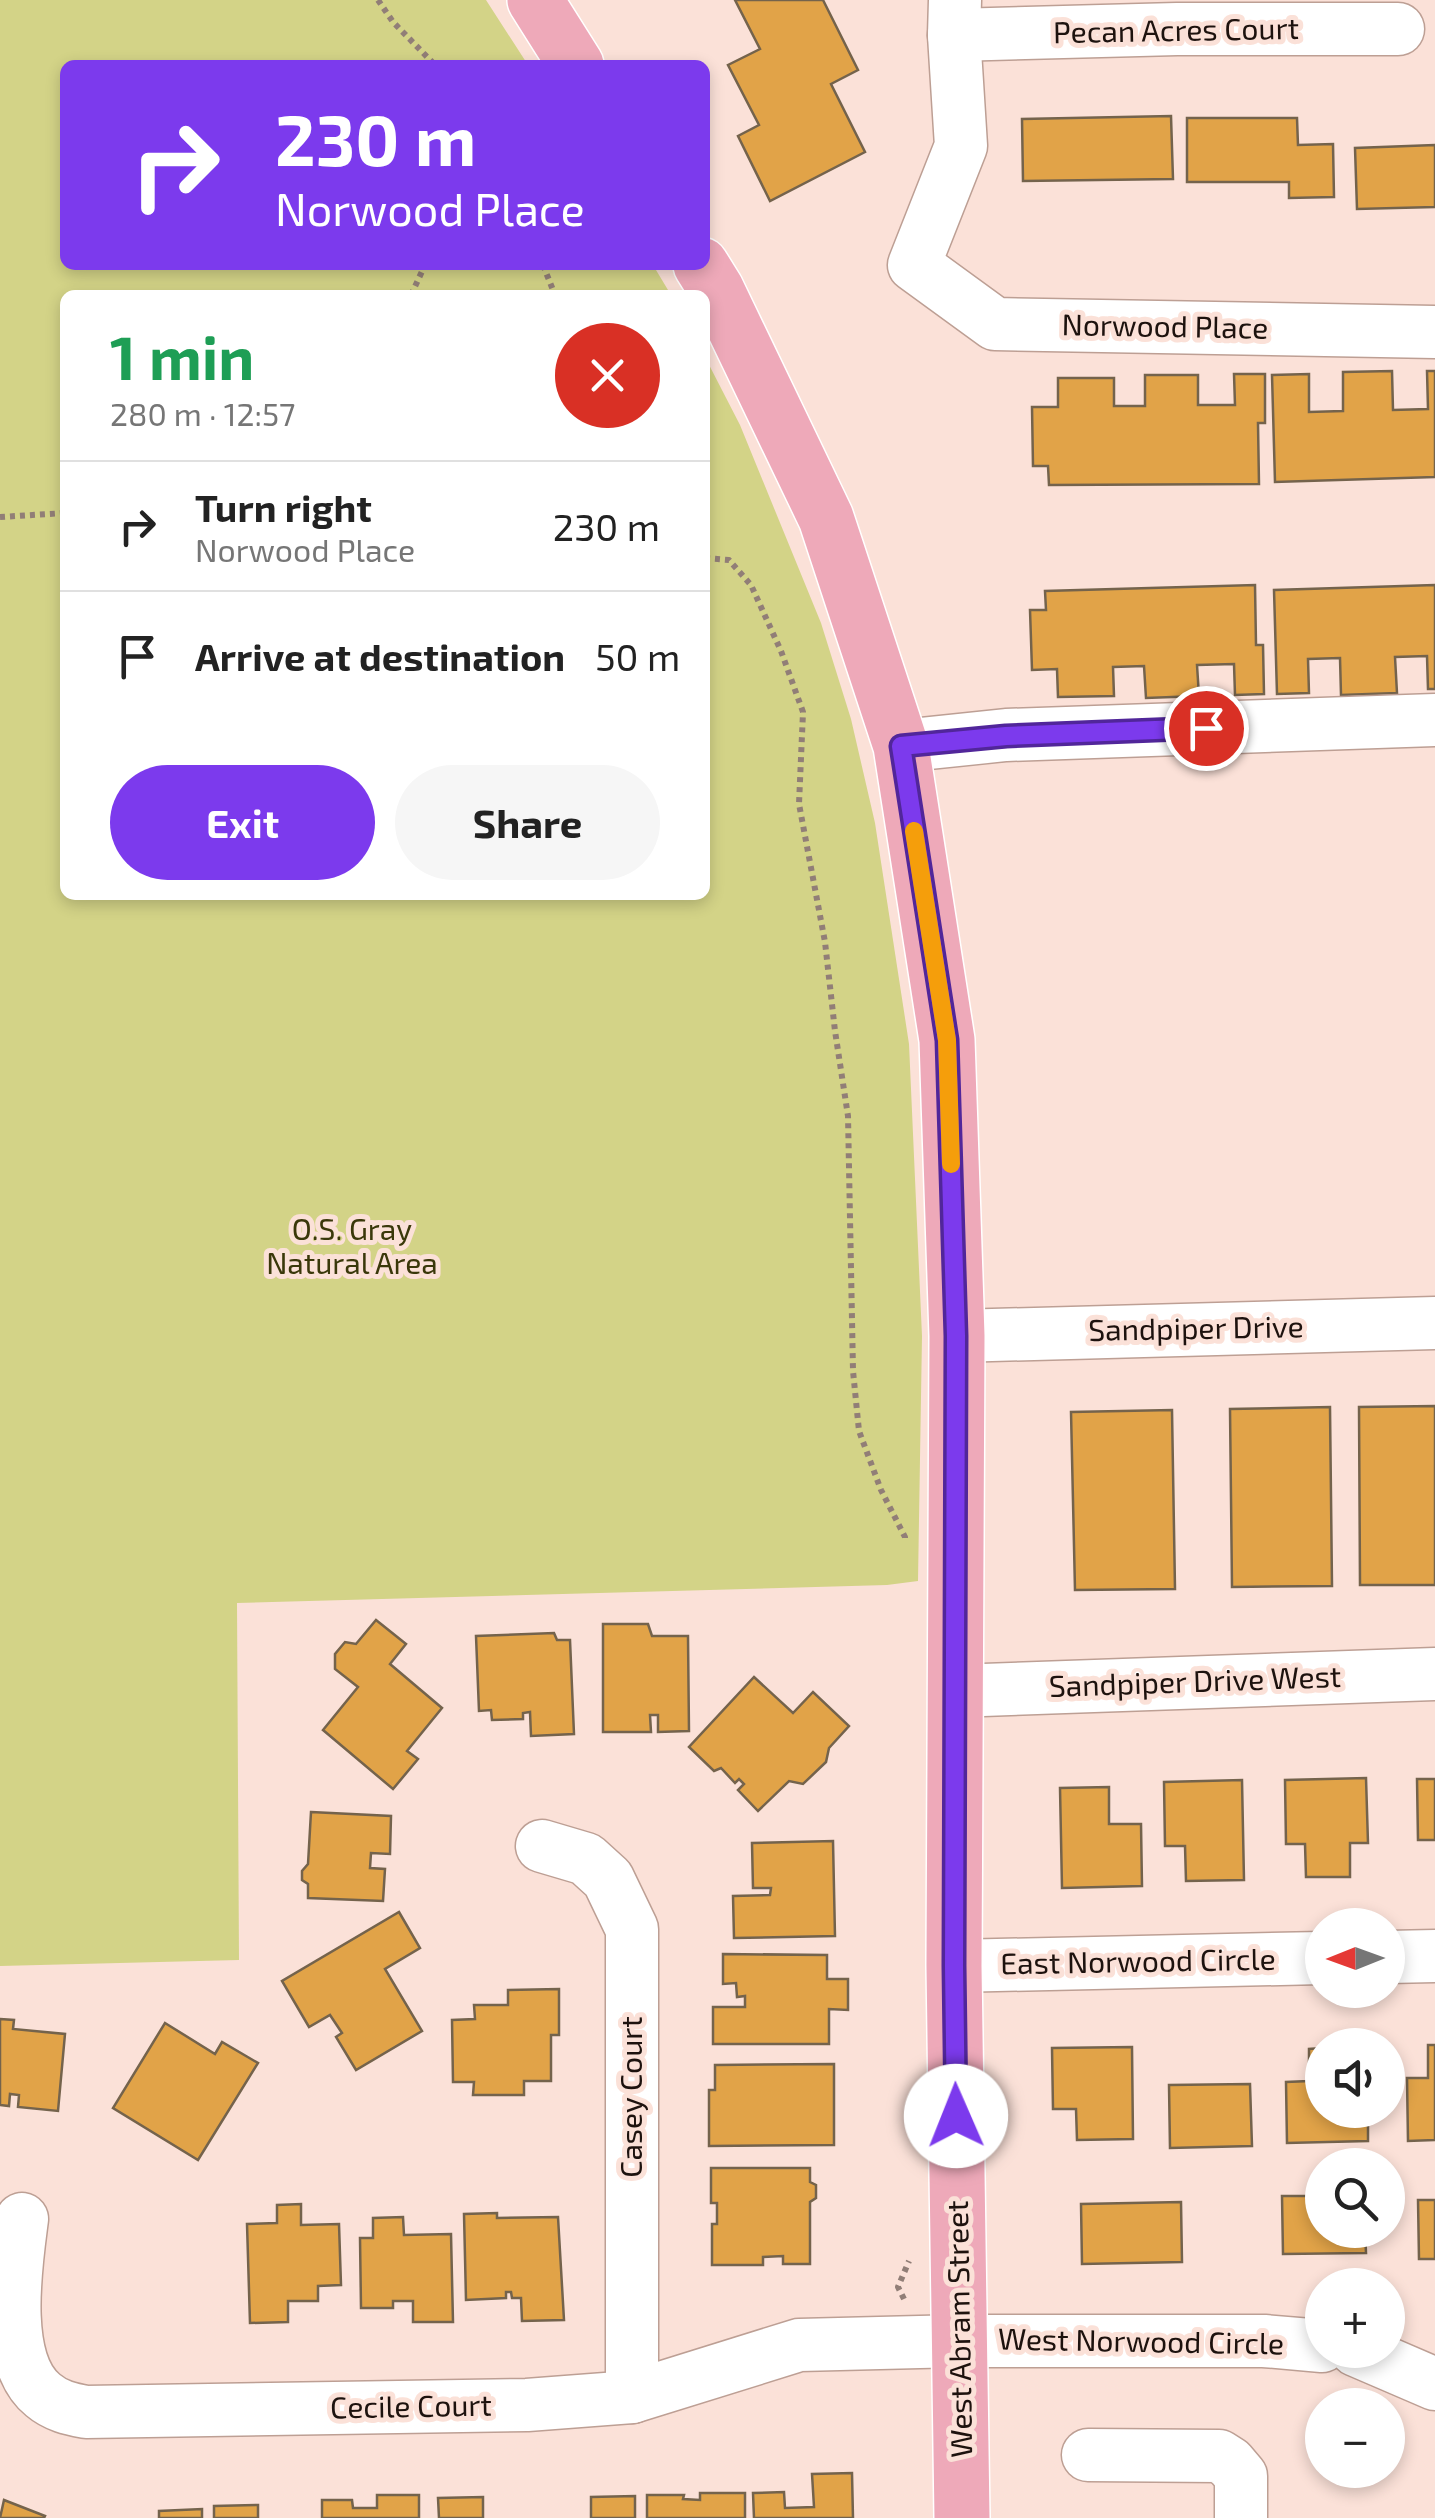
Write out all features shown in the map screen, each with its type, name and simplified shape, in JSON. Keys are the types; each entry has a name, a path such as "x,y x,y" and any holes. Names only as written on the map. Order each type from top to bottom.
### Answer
{"main road":[{"path":"535,0 573,60"},
{"name":"West Abram Street","path":"704,270 826,518 901,746 947,1040 956,1336 954,1966 962,2518"}],"street":[{"name":"Pecan Acres Court","path":"954,18 1176,29 1398,29"},
{"name":"Norwood Place","path":"954,18 961,146 914,265 996,324 1435,332"},
{"path":"901,746 1006,736 1435,720"},
{"name":"Sandpiper Drive","path":"956,1336 1435,1324"},
{"name":"Sandpiper Drive West","path":"955,1690 1435,1674"},
{"name":"Casey Court","path":"542,1846 586,1859 608,1879 632,1928 632,2396"},
{"path":"1405,1957 1435,1956"},
{"name":"East Norwood Circle","path":"954,1966 1305,1958"},
{"name":"Cecile Court","path":"22,2219 14,2279 15,2328 25,2369 40,2393 62,2407 86,2412 508,2406 632,2396 799,2345 960,2341"},
{"name":"West Norwood Circle","path":"960,2341 1264,2341 1305,2345"},
{"path":"1398,2368 1435,2384"},
{"path":"1088,2455 1219,2456 1241,2476 1241,2518"}],"path":[{"path":"378,0 393,22 430,60"},
{"path":"0,517 60,512"},
{"path":"710,558 728,560 751,584 803,712 799,804 825,942 848,1116 853,1371 859,1431 881,1490 905,1537 905,1554"},
{"path":"904,2302 898,2286 910,2253"}],"green space":[{"name":"O.S. Gray Natural Area","path":"0,0 486,0 525,60 60,60 60,270 656,270 668,290 60,290 60,900 710,900 710,367 740,425 821,623 851,719 875,823 909,1044 922,1336 918,1581 237,1603 239,1960 0,1966"}],"building":[{"path":"735,0 823,0 858,70 831,84 865,152 770,201 738,136 759,125 728,65 760,49"},
{"path":"1171,116 1173,179 1023,181 1022,119"},
{"path":"1187,118 1297,118 1298,145 1333,144 1334,197 1289,198 1289,182 1187,182"},
{"path":"1435,145 1435,207 1357,209 1355,148"},
{"path":"1392,371 1393,410 1428,409 1427,371 1435,371 1435,477 1275,482 1272,375 1309,374 1309,412 1343,411 1343,372"},
{"path":"1234,374 1265,374 1265,423 1258,423 1259,484 1049,485 1048,466 1033,466 1032,407 1058,407 1058,378 1114,378 1114,406 1145,406 1145,375 1198,375 1198,405 1235,405"},
{"path":"1255,585 1256,645 1263,645 1264,694 1235,695 1234,664 1197,665 1199,696 1146,698 1144,666 1113,667 1114,696 1058,697 1057,669 1032,670 1030,610 1046,610 1045,591"},
{"path":"1435,585 1435,689 1428,689 1427,656 1395,657 1397,693 1341,695 1340,658 1308,659 1309,693 1277,694 1274,590"},
{"path":"1435,1406 1435,1585 1360,1585 1359,1407"},
{"path":"1330,1407 1332,1586 1232,1587 1230,1409"},
{"path":"1172,1410 1175,1589 1075,1590 1071,1412"},
{"path":"376,1620 406,1644 390,1664 442,1708 407,1751 418,1759 393,1789 323,1730 358,1687 335,1669 335,1654 345,1642 356,1644"},
{"path":"603,1624 648,1624 652,1636 688,1636 689,1731 658,1732 658,1715 650,1715 651,1732 603,1732"},
{"path":"554,1633 557,1640 570,1640 574,1734 531,1736 530,1712 523,1713 523,1719 492,1720 491,1710 479,1711 476,1636"},
{"path":"754,1677 793,1713 813,1692 849,1726 829,1748 826,1762 803,1784 789,1781 758,1811 738,1790 744,1784 739,1779 735,1783 721,1768 714,1771 689,1747"},
{"path":"1366,1778 1368,1843 1350,1843 1350,1877 1306,1877 1305,1844 1286,1844 1285,1780"},
{"path":"1417,1779 1435,1779 1435,1840 1418,1840"},
{"path":"1242,1780 1244,1880 1186,1881 1185,1846 1165,1846 1164,1782"},
{"path":"1109,1787 1109,1824 1141,1824 1142,1886 1062,1888 1060,1788"},
{"path":"311,1812 391,1816 390,1854 371,1853 370,1868 385,1869 383,1901 308,1898 308,1884 302,1880 302,1871 308,1864"},
{"path":"833,1841 835,1936 734,1938 733,1896 770,1895 771,1888 753,1888 752,1843"},
{"path":"399,1912 420,1948 385,1969 422,2031 356,2070 336,2037 342,2033 330,2015 309,2027 282,1981"},
{"path":"723,1954 827,1955 827,1979 848,1979 848,2010 829,2009 829,2044 713,2044 713,2007 745,2007 745,1996 737,1997 736,1983 723,1984"},
{"path":"559,1989 559,2035 551,2035 551,2081 524,2081 524,2095 473,2095 474,2082 453,2082 452,2020 475,2019 474,2005 508,2005 508,1990"},
{"path":"0,2019 14,2020 13,2029 65,2034 58,2111 18,2107 19,2095 10,2094 9,2106 0,2105"},
{"path":"165,2023 215,2054 222,2042 258,2063 198,2160 113,2108"},
{"path":"1428,2045 1435,2045 1435,2140 1408,2141 1407,2078 1428,2078"},
{"path":"1132,2047 1133,2139 1077,2140 1076,2109 1053,2109 1052,2048"},
{"path":"834,2064 834,2145 709,2146 709,2090 715,2090 715,2065"},
{"path":"1305,2081 1305,2128 1368,2128 1368,2141 1287,2143 1286,2082"},
{"path":"1250,2084 1252,2146 1170,2148 1169,2085"},
{"path":"711,2168 810,2168 816,2198 810,2202 810,2264 783,2264 783,2256 763,2257 763,2265 712,2265 712,2224 717,2224 717,2203 711,2203"},
{"path":"1282,2196 1305,2196 1305,2248 1366,2248 1366,2253 1283,2254"},
{"path":"1418,2200 1435,2200 1435,2259 1419,2259"},
{"path":"1181,2202 1182,2262 1082,2264 1081,2204"},
{"path":"301,2204 301,2225 339,2224 341,2285 318,2286 318,2301 288,2301 288,2322 250,2323 247,2224 277,2223 277,2205"},
{"path":"497,2213 497,2218 558,2217 564,2320 522,2321 521,2298 512,2298 511,2292 506,2292 506,2298 466,2300 464,2214"},
{"path":"403,2217 404,2235 451,2234 453,2322 413,2322 413,2301 393,2301 393,2308 361,2308 360,2238 373,2238 373,2218"},
{"path":"852,2473 853,2518 754,2518 753,2493 784,2492 785,2508 814,2507 812,2474"},
{"path":"700,2493 745,2493 745,2518 647,2518 647,2495 684,2495 683,2499 700,2500"},
{"path":"377,2495 419,2495 419,2518 322,2518 322,2500 352,2500 353,2508 377,2508"},
{"path":"635,2496 635,2518 591,2518 591,2497"},
{"path":"483,2497 483,2518 439,2518 438,2498"},
{"path":"4,2500 45,2516 0,2518"},
{"path":"258,2505 258,2518 214,2518 214,2506"},
{"path":"202,2509 202,2518 159,2518 159,2511"}],"slow traffic":[{"path":"914,831 947,1040 951,1164"}],"route":[{"path":"956,2116 956,1336 947,1040 901,746 1006,736 1206,728"}]}
